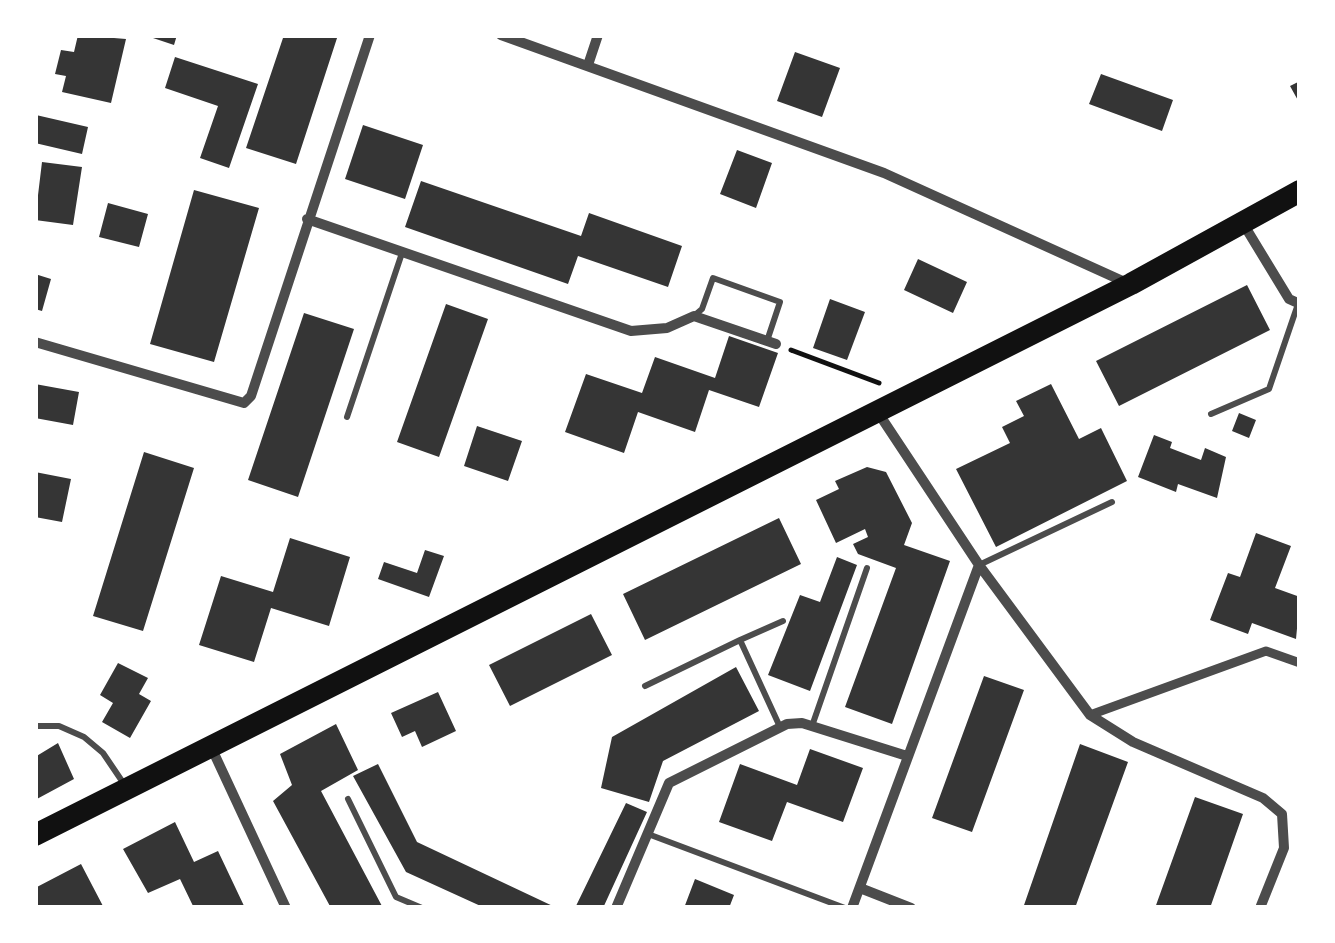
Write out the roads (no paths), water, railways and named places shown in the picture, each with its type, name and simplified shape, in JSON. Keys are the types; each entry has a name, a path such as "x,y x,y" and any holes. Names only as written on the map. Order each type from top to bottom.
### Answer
{"main road":[{"path":"35,835 212,750 1130,284 1300,192"}],"street":[{"path":"35,342 244,403 251,396 306,219 370,35"},
{"path":"500,35 884,172 1130,284"},
{"path":"588,65 598,35"},
{"path":"306,219 631,331 666,328 694,316 771,343"},
{"path":"1244,225 1289,300 1299,303"},
{"path":"876,411 979,565 1090,716 1132,742 1275,806 1286,823 1284,848 1260,908"},
{"path":"849,908 860,888 979,565"},
{"path":"1090,716 1266,651 1300,663"},
{"path":"616,908 670,783 780,727 812,726 907,756"},
{"path":"212,750 286,908"},
{"path":"860,888 911,908"}],"lane":[{"path":"348,417 402,253"},
{"path":"694,316 702,309 713,278 780,302 771,343"},
{"path":"1211,414 1269,390 1299,303"},
{"path":"979,565 1112,502"},
{"path":"812,726 866,568"},
{"path":"645,686 783,620"},
{"path":"740,640 780,727"},
{"path":"35,726 59,726 84,737 103,752 127,790"},
{"path":"348,799 396,897 422,908"},
{"path":"648,834 849,908"}]}
